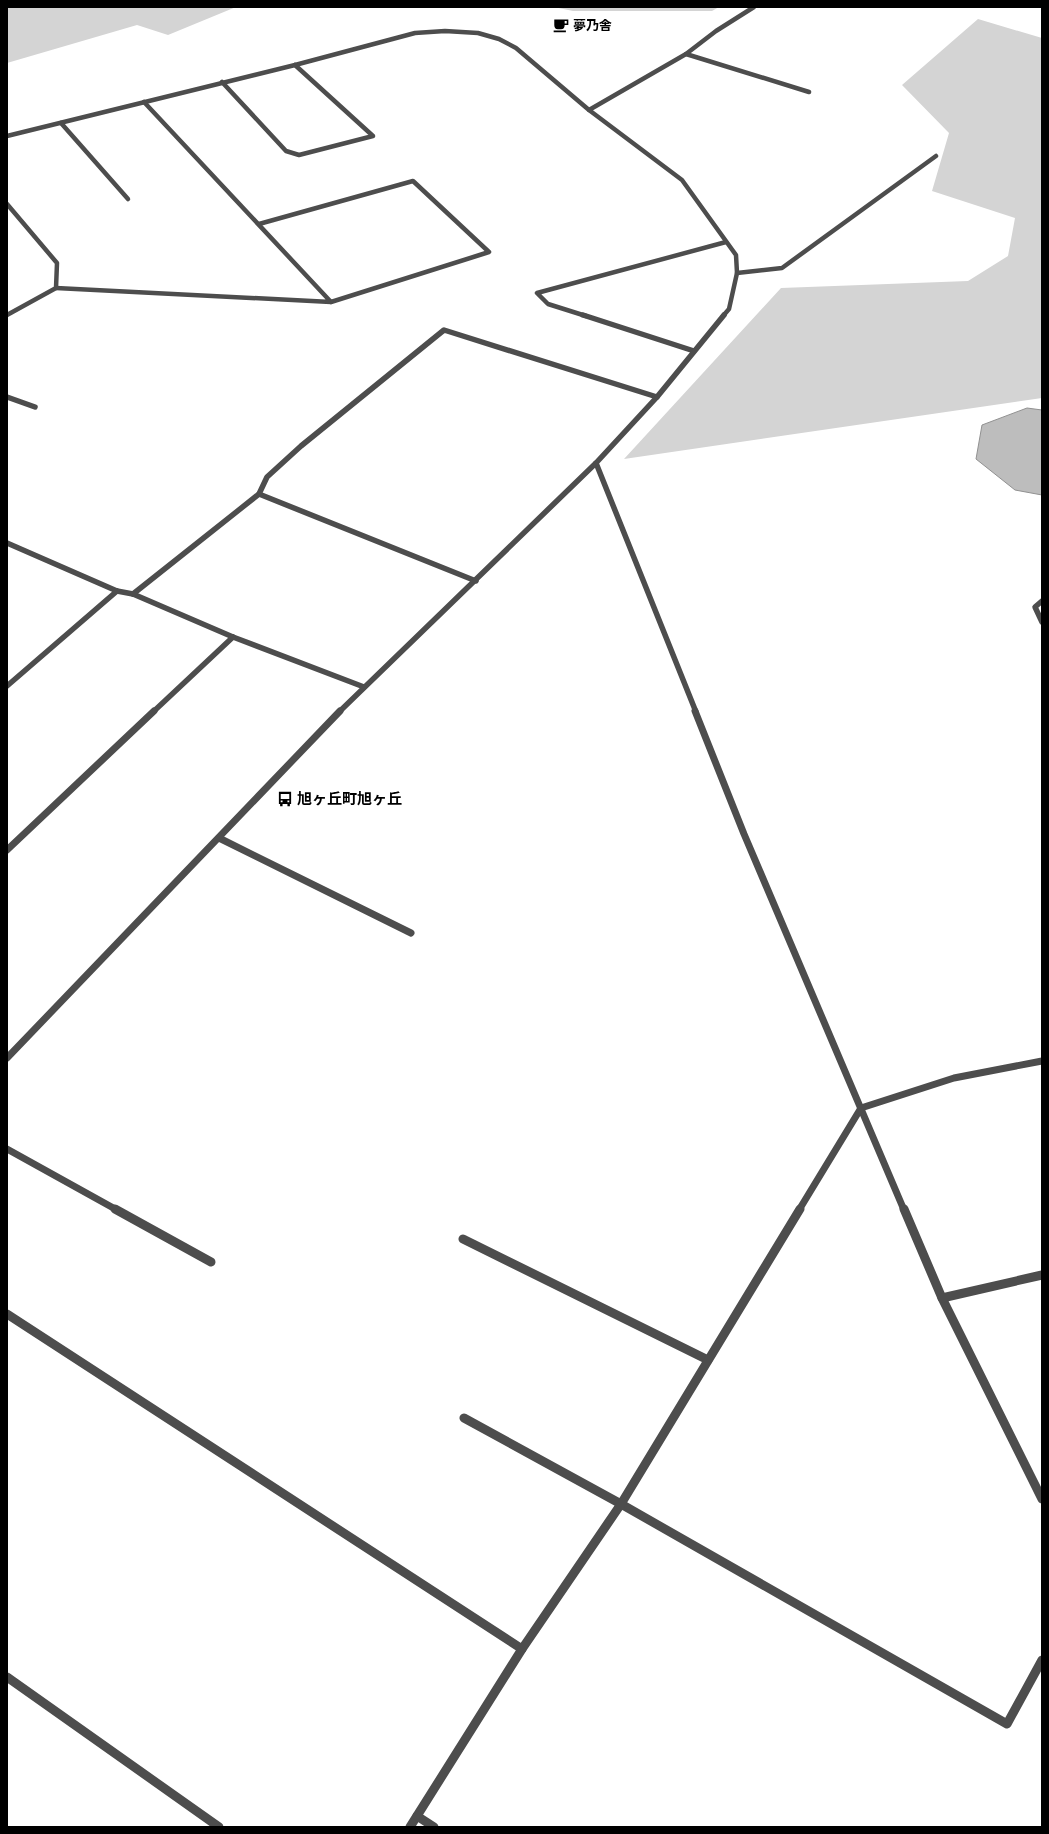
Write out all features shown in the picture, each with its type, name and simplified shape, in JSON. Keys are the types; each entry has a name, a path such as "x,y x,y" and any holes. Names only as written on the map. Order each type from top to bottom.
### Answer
{"street":[{"path":"589,110 686,54 716,31 754,7"},
{"path":"7,136 295,65 415,33 445,31 478,33 499,39 516,48 589,110 682,180 736,255 737,273 729,309 656,397 596,463 364,688 7,1058"},
{"path":"686,54 809,92"},
{"path":"222,82 286,151 299,155 373,136 295,65"},
{"path":"144,102 331,302"},
{"path":"60,123 128,199"},
{"path":"737,273 782,268 936,156"},
{"path":"7,315 56,288 331,302 489,252 413,181 259,224"},
{"path":"7,204 57,263 56,288"},
{"path":"694,351 548,304 536,293 726,242"},
{"path":"133,594 259,494 267,477 296,451 444,330 656,397"},
{"path":"7,396 34,407"},
{"path":"596,463 744,834 942,1298 1042,1499"},
{"path":"259,494 476,581"},
{"path":"7,543 117,590 133,594 233,637 364,688"},
{"path":"7,686 117,590"},
{"path":"1042,601 1035,606 1042,622"},
{"path":"7,850 233,637"},
{"path":"219,838 411,933"},
{"path":"410,1827 522,1649 621,1504 861,1108 954,1078 1042,1061"},
{"path":"7,1149 211,1262"},
{"path":"463,1238 708,1360"},
{"path":"942,1298 1042,1276"},
{"path":"7,1314 522,1649"},
{"path":"464,1418 621,1504 1007,1724 1042,1660"},
{"path":"7,1677 219,1827"},
{"path":"417,1816 434,1827"}],"shaded area":[{"path":"7,7 236,7 168,35 137,25 7,63"},
{"path":"554,7 719,7 712,11 573,11"},
{"path":"978,19 1042,38 1042,398 624,459 781,288 968,281 1008,256 1015,218 932,191 949,133 902,85"}],"building":[{"path":"1027,408 1042,410 1042,495 1015,490 976,459 982,425"}],"place":[{"name":"夢乃舎","path":"561,25"},
{"name":"旭ヶ丘町旭ヶ丘","path":"285,799"}]}
